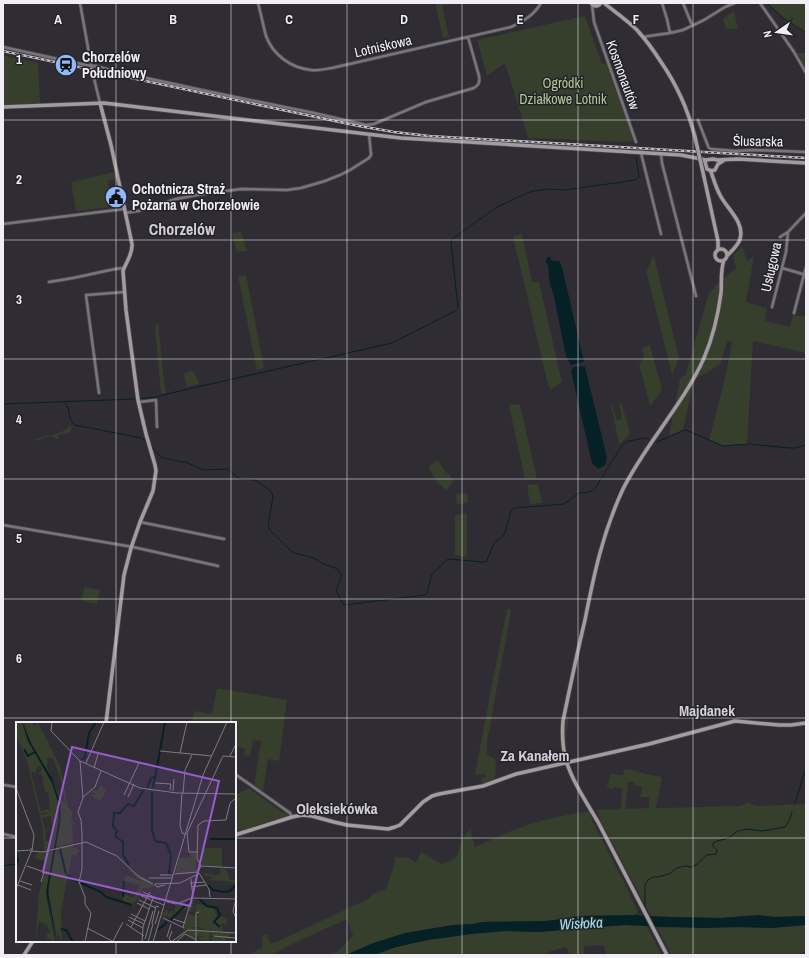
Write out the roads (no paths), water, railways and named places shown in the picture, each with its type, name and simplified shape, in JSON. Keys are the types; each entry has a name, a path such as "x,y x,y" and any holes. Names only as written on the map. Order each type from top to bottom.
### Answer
{"main road":[{"path":"591,4 600,4 609,8 628,22 644,37 667,70 681,95 689,114 695,137 718,241 718,248 715,256 719,261 722,270"},
{"path":"3,107 100,103 133,105 427,140 661,154 689,156 709,160 738,159 806,163"},
{"path":"100,103 111,145 132,248 132,252 124,268 124,292 138,402 156,471 153,491 131,548 124,575 106,722"},
{"path":"667,955 574,779 567,763 562,745 562,736 563,720 594,575 613,512 630,477 692,381 704,358 711,340 719,308 724,260 740,240 740,228 735,218 723,201 710,170 706,168 705,162 699,158"},
{"path":"706,164 709,160"},
{"path":"715,160 718,165"},
{"path":"715,182 715,170 720,162 726,160"},
{"path":"710,170 715,170"},
{"path":"718,241 727,256"},
{"path":"717,251 734,249"},
{"path":"719,261 724,260"},
{"path":"236,835 292,817 306,815 347,825 388,829 400,825 419,805 432,796 483,786 516,774 649,744 735,721 785,725 806,723"},
{"path":"24,955 32,942"}],"street":[{"path":"80,3 91,66 100,103"},
{"name":"Lotniskowa","path":"258,3 266,36 273,48 280,57 290,64 310,70 332,68 510,28 523,22 538,8 541,3"},
{"path":"662,3 668,19 670,33"},
{"path":"683,3 692,26"},
{"path":"644,37 670,33 692,26 735,3"},
{"path":"761,3 762,7 794,52 806,73"},
{"name":"Kosmonautów","path":"591,4 594,22 636,142"},
{"path":"593,14 600,4"},
{"path":"648,43 652,36"},
{"path":"3,47 96,66 223,95 374,124 426,102 477,86 480,81 468,37"},
{"name":"Ślusarska","path":"698,120 710,148 736,151 754,150 806,152"},
{"path":"3,224 124,211 138,211 184,197 241,189 288,190 301,188 325,181 350,170 371,156 369,134"},
{"path":"641,153 661,234"},
{"path":"661,154 696,296"},
{"path":"780,237 788,232 806,213"},
{"name":"Usługowa","path":"772,307 786,252 788,232"},
{"path":"794,313 806,267"},
{"path":"49,282 124,268"},
{"path":"782,268 805,275"},
{"path":"98,393 86,295 124,292"},
{"path":"138,402 156,400 157,427"},
{"path":"140,522 224,539"},
{"path":"3,525 131,548 218,566"},
{"path":"236,775 290,813 292,817"},
{"path":"4,784 16,787"},
{"path":"3,834 16,837"}],"water":[{"path":"547,257 550,257 553,261 559,261 562,267 584,362 571,365 566,356 554,296 550,284 548,265 546,262"},
{"path":"574,367 585,367 607,458 605,465 598,469 592,463 571,371"},
{"name":"Wisłoka","path":"631,915 721,918 759,915 774,917 806,916 806,925 771,928 702,928 625,925 538,932 505,931 428,940 396,947 374,955 346,955 371,944 405,933 453,925 483,922 545,921 579,916"}],"waterway":[{"path":"767,3 782,17 806,33"},
{"path":"527,193 550,189 565,190 636,180 639,177 636,157"},
{"path":"458,308 452,239 497,207 525,194"},
{"path":"140,399 156,397 392,343 457,310"},
{"path":"3,404 136,399"},
{"path":"65,403 67,405 72,423 75,425 141,438 146,441"},
{"path":"657,442 686,430 723,446 748,444"},
{"path":"152,447 161,457 188,463 203,470 228,469 239,479 255,480 271,491 273,497 268,525 270,530 291,551 314,558 323,564 338,569 342,576 336,590 343,604 345,605 425,595 427,593 432,574 448,559 486,562 494,543 505,533 511,511 514,508 564,504 579,493 592,491 621,447 626,442 644,438 649,439"},
{"path":"750,444 789,448 806,445"},
{"path":"795,803 806,768"},
{"path":"644,908 645,885 648,880 653,877 669,874 677,868 696,865 707,855 716,854 717,850 713,846 713,843 729,838 738,831 747,829 762,831 785,827 792,812"},
{"path":"3,866 16,864"},
{"path":"635,916 641,910"}],"railway":[{"path":"3,51 359,126 394,132 429,136 806,158"}],"place":[{"name":"Chorzelów Południowy","path":"66,65"},
{"name":"Ochotnicza Straż Pożarna w Chorzelowie","path":"116,197"}],"district":[{"name":"Chorzelów","path":"182,229"},
{"name":"Majdanek","path":"707,710"},
{"name":"Za Kanałem","path":"535,755"},
{"name":"Oleksiekówka","path":"337,808"}],"park label":[{"name":"Ogródki Działkowe Lotnik","path":"563,92"}]}
